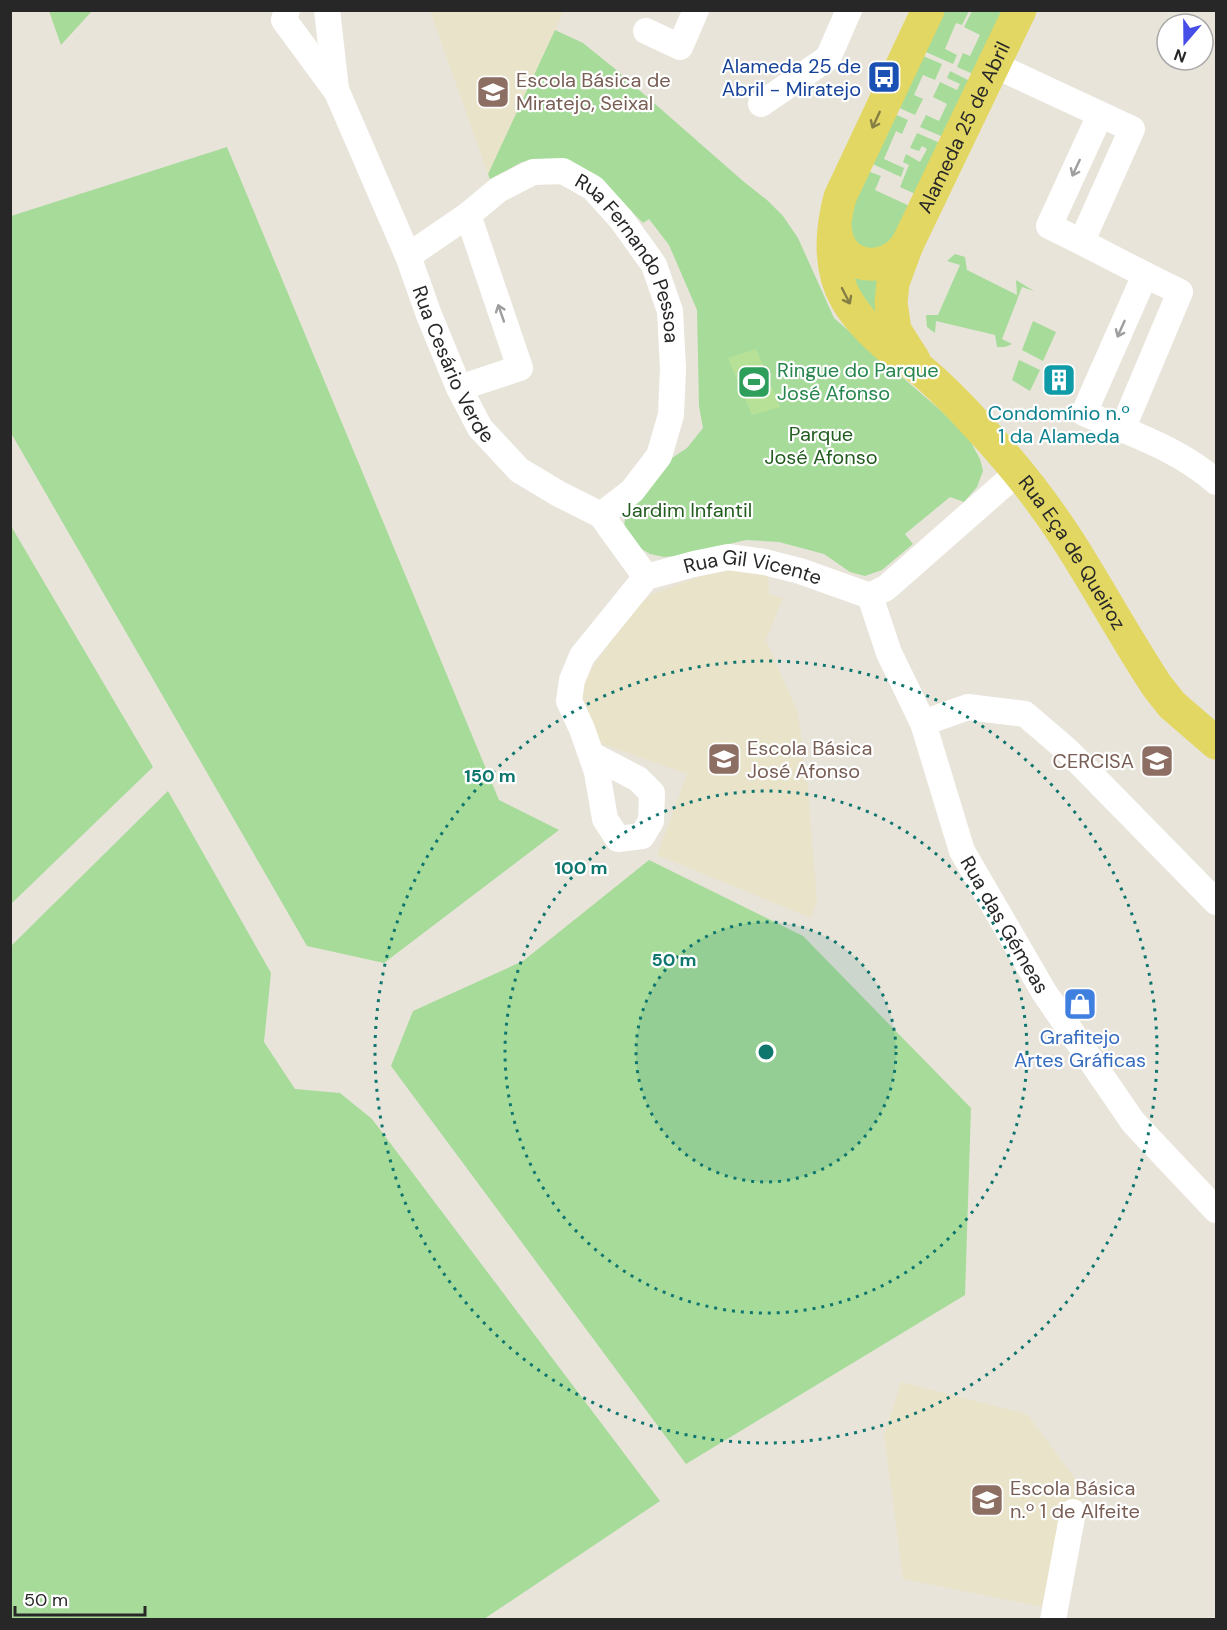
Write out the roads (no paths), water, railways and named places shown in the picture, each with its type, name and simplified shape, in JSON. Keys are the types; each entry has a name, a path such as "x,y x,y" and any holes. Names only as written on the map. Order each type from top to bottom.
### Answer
{"main road":[{"path":"920,369 892,350 858,318 844,297 837,276 832,247 834,219 840,197 928,10"},
{"name":"Alameda 25 de Abril","path":"920,369 895,330 891,303 893,283 907,245 1020,10"},
{"name":"Alameda 25 de Abril","path":"834,219 838,242 845,254 857,262 869,265 881,263 894,258 907,245"},
{"name":"Rua Eça de Queiroz","path":"920,369 976,423 1018,472 1069,542 1157,686 1172,705 1216,743"}],"street":[{"path":"287,10 284,21 337,92"},
{"path":"327,10 337,92"},
{"path":"646,31 680,47 696,10"},
{"path":"761,104 828,58 849,10"},
{"path":"994,65 1132,129 1082,241"},
{"name":"Rua Cesário Verde","path":"337,92 408,256 459,388 480,428 519,470 601,515 646,577"},
{"path":"1100,115 1049,226 1180,292 1122,430"},
{"name":"Rua Fernando Pessoa","path":"408,256 468,215 498,190 533,172 563,171 593,188 621,219 654,265 670,311 671,416 659,456 632,491 601,515"},
{"path":"459,388 520,368 468,215"},
{"path":"1145,275 1084,413 1168,450 1203,470 1216,482"},
{"path":"870,596 886,588 1018,472"},
{"name":"Rua Gil Vicente","path":"646,577 728,557 783,566 870,596"},
{"path":"592,755 570,701 572,680 582,656 646,577"},
{"name":"Rua das Gémeas","path":"870,596 889,653 923,723 962,851 1044,992 1133,1122 1216,1210"},
{"path":"923,723 968,708 1025,714 1067,750 1216,902"},
{"path":"1053,1620 1073,1512"}],"place":[{"name":"Alameda 25 de Abril - Miratejo","path":"884,77"},
{"name":"Escola Básica de Miratejo, Seixal","path":"493,92"},
{"name":"Condomínio n.º 1 da Alameda","path":"1059,380"},
{"name":"Ringue do Parque José Afonso","path":"754,382"},
{"name":"Escola Básica José Afonso","path":"724,759"},
{"name":"CERCISA","path":"1157,761"},
{"name":"Grafitejo Artes Gráficas","path":"1080,1004"},
{"name":"Escola Básica n.º 1 de Alfeite","path":"987,1500"}],"park label":[{"name":"Parque José Afonso","path":"821,446"},
{"name":"Jardim Infantil","path":"687,510"}]}
